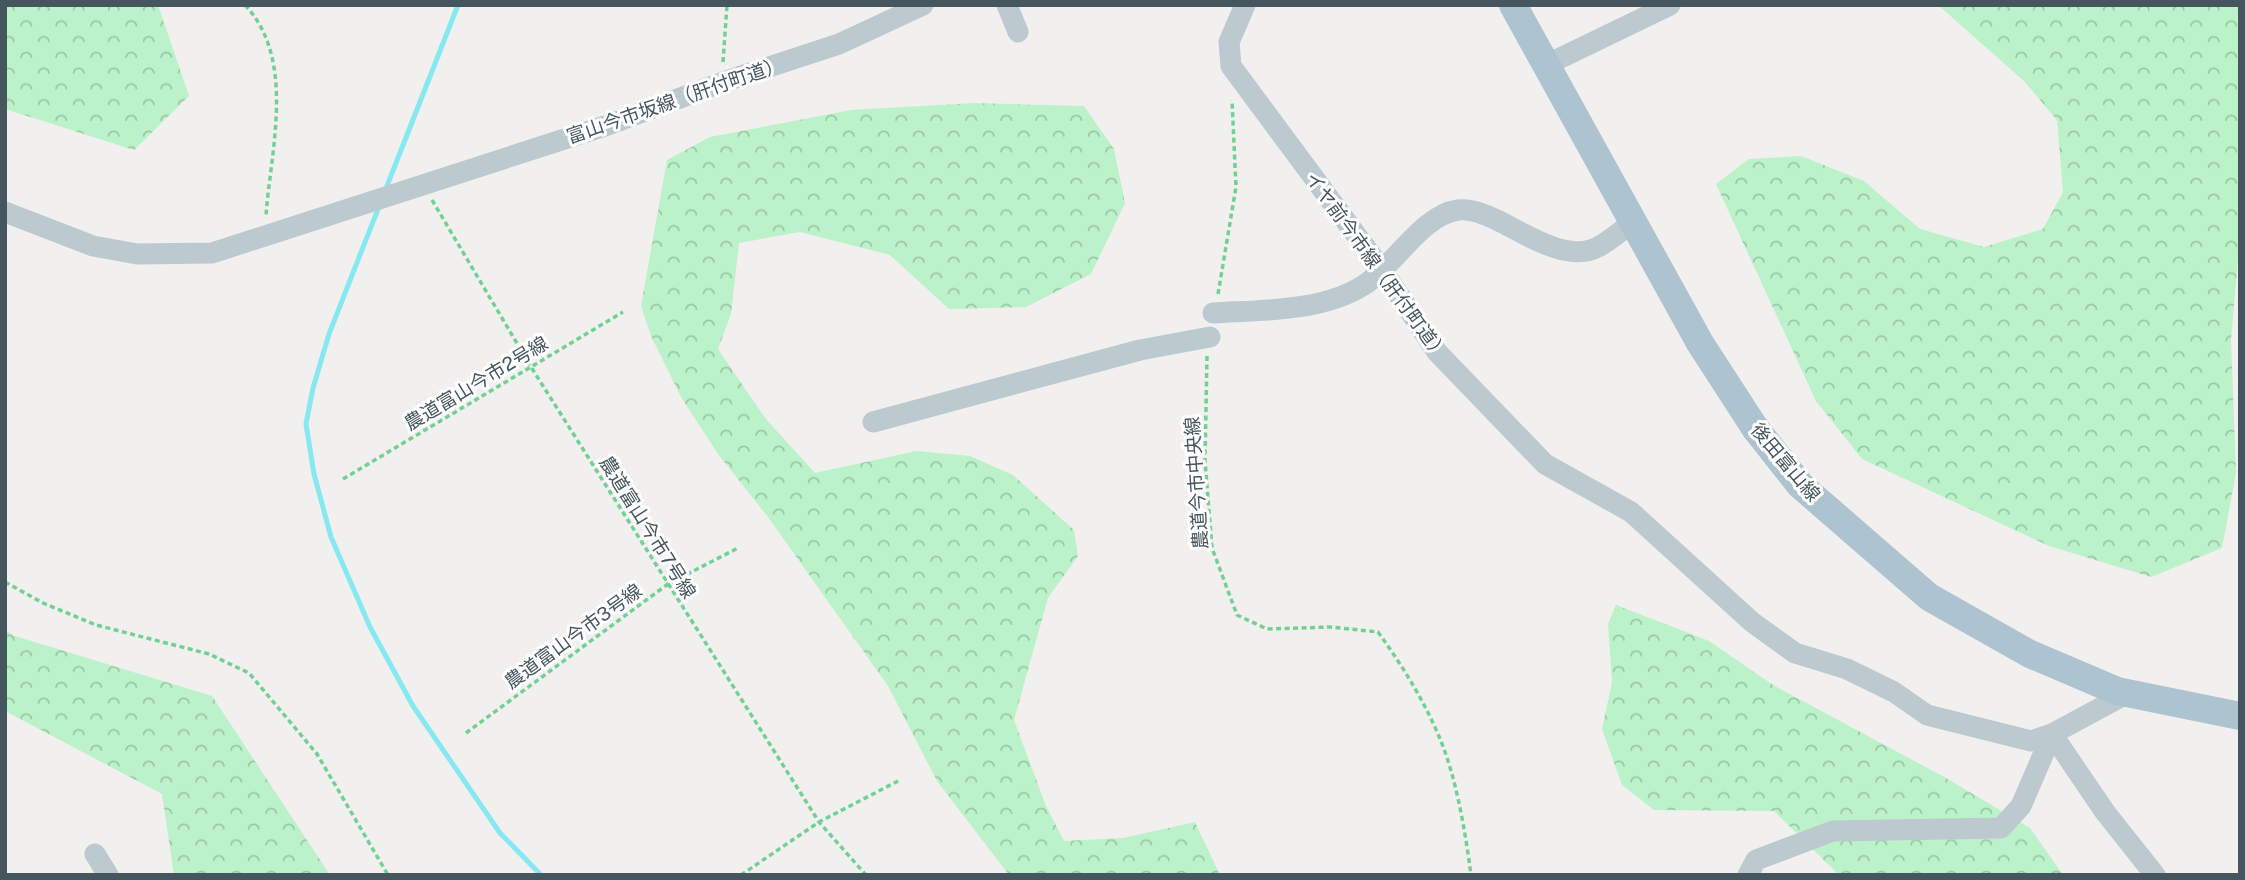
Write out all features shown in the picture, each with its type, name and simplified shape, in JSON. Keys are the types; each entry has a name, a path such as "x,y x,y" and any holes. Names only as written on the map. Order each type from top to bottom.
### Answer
{"main road":[{"name":"後田富山線","path":"1513,5 1700,343 1755,429 1800,485 1928,597 2030,654 2128,693 2240,716"}],"street":[{"name":"富山今市坂線（肝付町道）","path":"5,212 93,246 138,254 212,253 608,125 723,82 839,44 923,5"},
{"path":"1007,5 1018,32"},
{"path":"1231,66 1229,42 1245,5"},
{"path":"1546,65 1670,5"},
{"name":"イヤ前今市線（肝付町道）","path":"1231,66 1383,271 1437,352 1545,464 1631,512 1752,622 1795,653 1847,670 1894,692 1927,715 2031,741 2052,734"},
{"path":"1213,313 1279,309 1332,299 1361,287 1383,271 1422,229 1441,215 1460,209 1487,215 1550,246 1576,251 1596,248 1633,222"},
{"path":"873,422 1140,350 1210,337"},
{"path":"1748,875 1756,860 1833,831 2001,828 2021,806 2052,734 2128,693"},
{"path":"2052,734 2105,813 2155,875"},
{"path":"95,855 108,875"}],"path":[{"path":"245,5 271,46 275,77 264,234"},
{"path":"723,82 727,5"},
{"path":"1213,313 1223,277 1236,187 1231,66"},
{"name":"農道富山今市7号線","path":"422,184 531,367 819,822 866,875"},
{"name":"農道富山今市2号線","path":"343,479 623,312"},
{"name":"農道今市中央線","path":"1210,337 1205,366 1205,461 1212,548 1237,615 1267,629 1330,627 1378,632 1410,678 1439,735 1466,834 1471,875"},
{"name":"農道富山今市3号線","path":"466,733 668,584 738,548"},
{"path":"5,582 43,603 96,625 209,654 249,673 317,754 388,875"},
{"path":"741,875 819,822 900,780"}],"green space":[{"path":"5,5 158,5 189,96 134,150 5,109"},
{"path":"1938,5 2240,5 2240,236 2231,340 2236,473 2222,548 2151,577 2049,546 1862,459 1816,401 1716,184 1749,159 1801,156 1864,181 1920,229 1984,247 2043,229 2063,192 2057,120 2024,81"},
{"path":"974,103 1084,106 1114,149 1125,203 1091,274 1026,307 949,309 890,255 800,232 739,243 731,314 718,349 765,418 815,473 916,451 970,456 1013,475 1074,530 1078,556 1048,598 1014,720 1046,806 1064,841 1123,838 1195,822 1220,875 1009,875 937,781 888,686 768,517 718,454 681,397 651,336 641,306 667,160 710,137 851,110"},
{"path":"1616,605 1709,641 1773,685 1946,778 2030,828 2063,875 1839,875 1774,811 1654,810 1622,785 1602,729 1612,682 1608,624"},
{"path":"5,630 15,636 212,696 330,875 174,875 162,794 5,711"}],"waterway":[{"path":"385,191 458,5"},
{"path":"380,204 329,334 313,388 306,424 314,474 331,537 370,627 413,706 500,833 541,875"}]}
